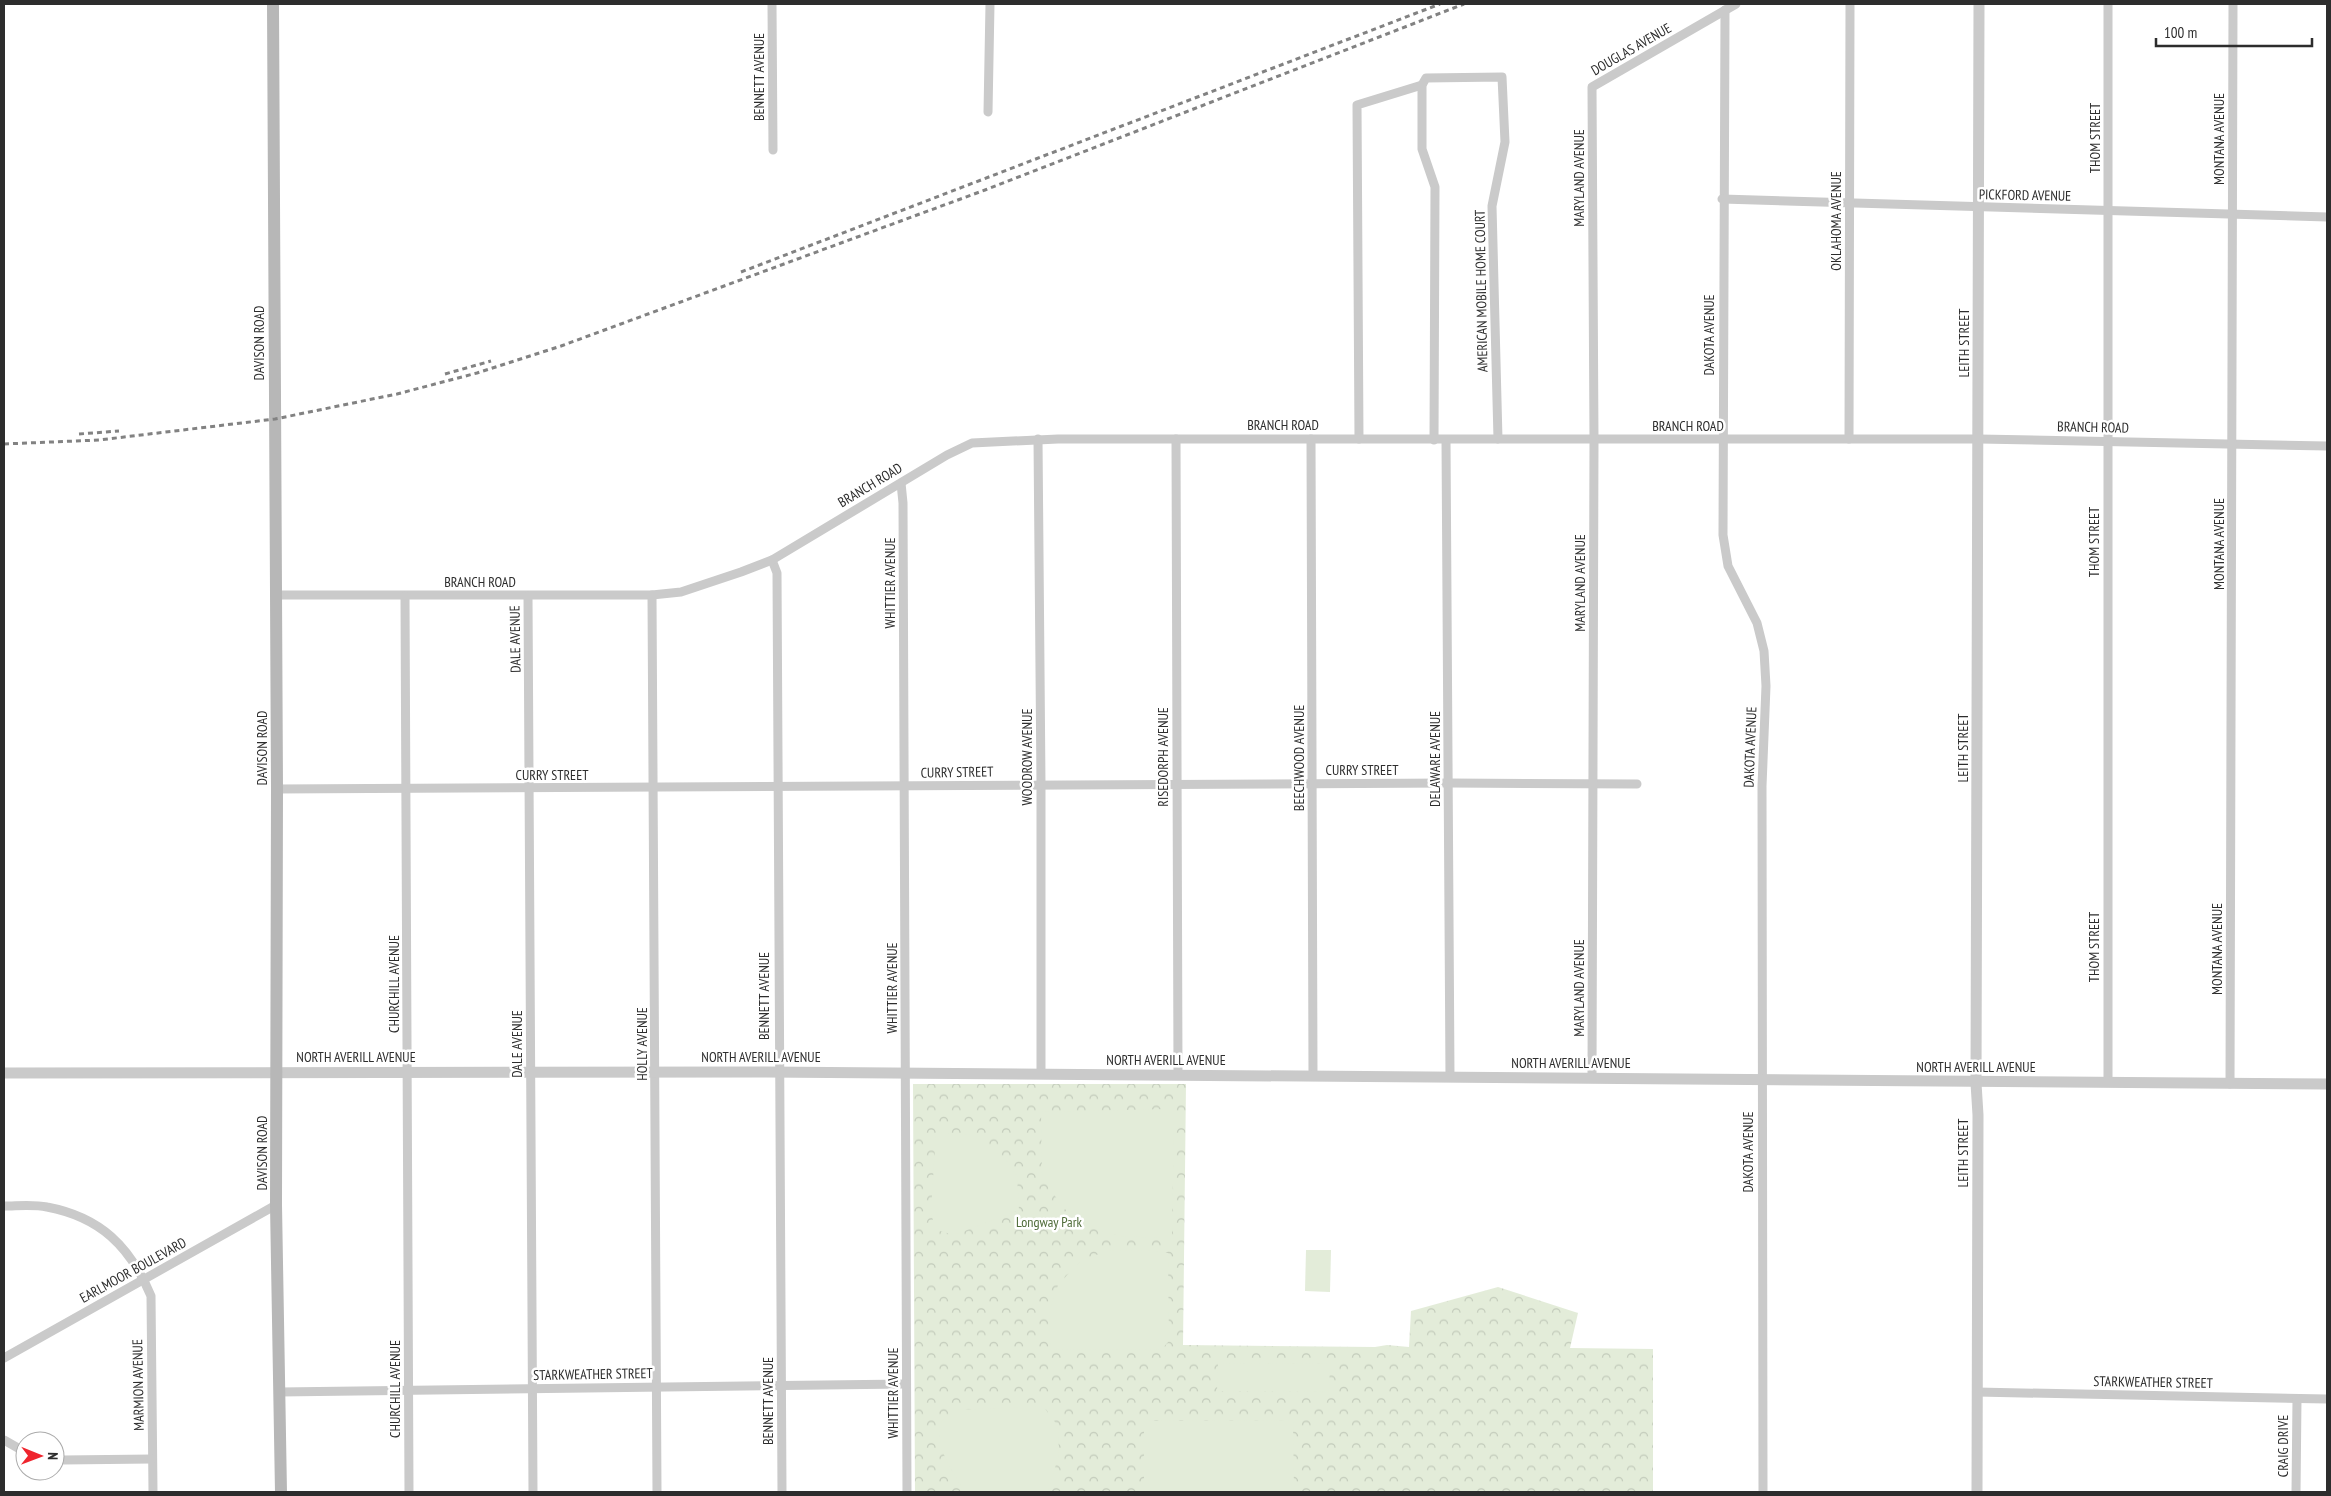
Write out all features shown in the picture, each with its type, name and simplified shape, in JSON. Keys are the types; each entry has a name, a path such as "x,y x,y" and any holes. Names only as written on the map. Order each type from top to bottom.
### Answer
{"main road":[{"name":"DAVISON ROAD","path":"272,4 278,1071 276,1205 281,1492"}],"street":[{"name":"BENNETT AVENUE","path":"772,4 773,150"},
{"path":"988,112 990,4"},
{"name":"DOUGLAS AVENUE","path":"1592,87 1736,4"},
{"name":"OKLAHOMA AVENUE","path":"1849,439 1850,4"},
{"name":"LEITH STREET","path":"1977,1492 1978,1115 1976,1083 1980,208 1979,4"},
{"name":"THOM STREET","path":"2108,4 2108,1081"},
{"name":"MONTANA AVENUE","path":"2230,1084 2233,4"},
{"name":"DAKOTA AVENUE","path":"1724,10 1722,199 1723,535 1728,566 1757,624 1764,651 1763,1492"},
{"name":"AMERICAN MOBILE HOME COURT","path":"1359,439 1357,105 1422,86 1426,78 1502,77 1505,142 1492,206 1498,439"},
{"path":"1422,86 1422,149 1435,187 1434,440"},
{"name":"MARYLAND AVENUE","path":"1592,87 1594,440 1592,1078"},
{"name":"PICKFORD AVENUE","path":"1722,199 2327,217"},
{"name":"BRANCH ROAD","path":"276,594 528,596 652,595 681,592 772,560 972,443 1038,439 1979,439 2327,446"},
{"name":"WOODROW AVENUE","path":"1038,439 1042,785 1041,1074"},
{"name":"BEECHWOOD AVENUE","path":"1311,439 1313,1076"},
{"name":"RISEDORPH AVENUE","path":"1176,440 1178,1075"},
{"name":"DELAWARE AVENUE","path":"1446,440 1450,1077"},
{"name":"WHITTIER AVENUE","path":"901,483 903,503 907,1492"},
{"name":"BENNETT AVENUE","path":"772,560 777,573 778,1072 782,1492"},
{"name":"HOLLY AVENUE","path":"652,595 657,1492"},
{"name":"CHURCHILL AVENUE","path":"405,596 409,1492"},
{"name":"DALE AVENUE","path":"528,596 533,1492"},
{"name":"CURRY STREET","path":"277,789 1177,786 1449,783 1637,784"},
{"name":"NORTH AVERILL AVENUE","path":"4,1073 278,1071 778,1072 1762,1079 1976,1083 2108,1081 2327,1084"},
{"name":"EARLMOOR BOULEVARD","path":"4,1358 276,1205"},
{"name":"MARMION AVENUE","path":"4,1206 45,1206 86,1218 116,1240 144,1280 151,1296 153,1492"},
{"name":"STARKWEATHER STREET","path":"280,1392 906,1384"},
{"name":"STARKWEATHER STREET","path":"1977,1392 2327,1399"},
{"name":"CRAIG DRIVE","path":"2296,1492 2297,1399"},
{"path":"4,1440 15,1446"},
{"path":"65,1460 152,1459"}],"green space":[{"name":"Longway Park","path":"913,1084 1186,1084 1183,1345 1375,1347 1387,1345 1409,1347 1411,1311 1498,1287 1578,1313 1570,1348 1653,1349 1653,1492 915,1492"},
{"path":"1169,1109 1174,1115 1172,1236 1160,1238 1120,1236 1087,1227 1061,1206 1042,1174 1041,1112"},
{"path":"936,1132 970,1135 986,1143 1006,1160 1017,1176 1019,1210 954,1235 940,1231 934,1226 931,1211"},
{"path":"1144,1250 1168,1253 1169,1341 1162,1349 1051,1350 1049,1313 1058,1285 1081,1260 1108,1251"},
{"path":"1306,1250 1331,1250 1330,1292 1305,1291"},
{"path":"1218,1363 1330,1364 1329,1392 1217,1391"},
{"path":"1043,1406 1058,1426 1059,1454 1048,1492 964,1492 950,1468 942,1449 939,1432 944,1419 955,1410"},
{"path":"1293,1420 1294,1492 1144,1492 1144,1421"}],"railway":[{"path":"741,272 1440,4"},
{"path":"4,444 99,440 275,419 397,394 477,373 561,346 985,190 1464,4"},
{"path":"445,374 491,361"},
{"path":"79,434 119,431"}]}
